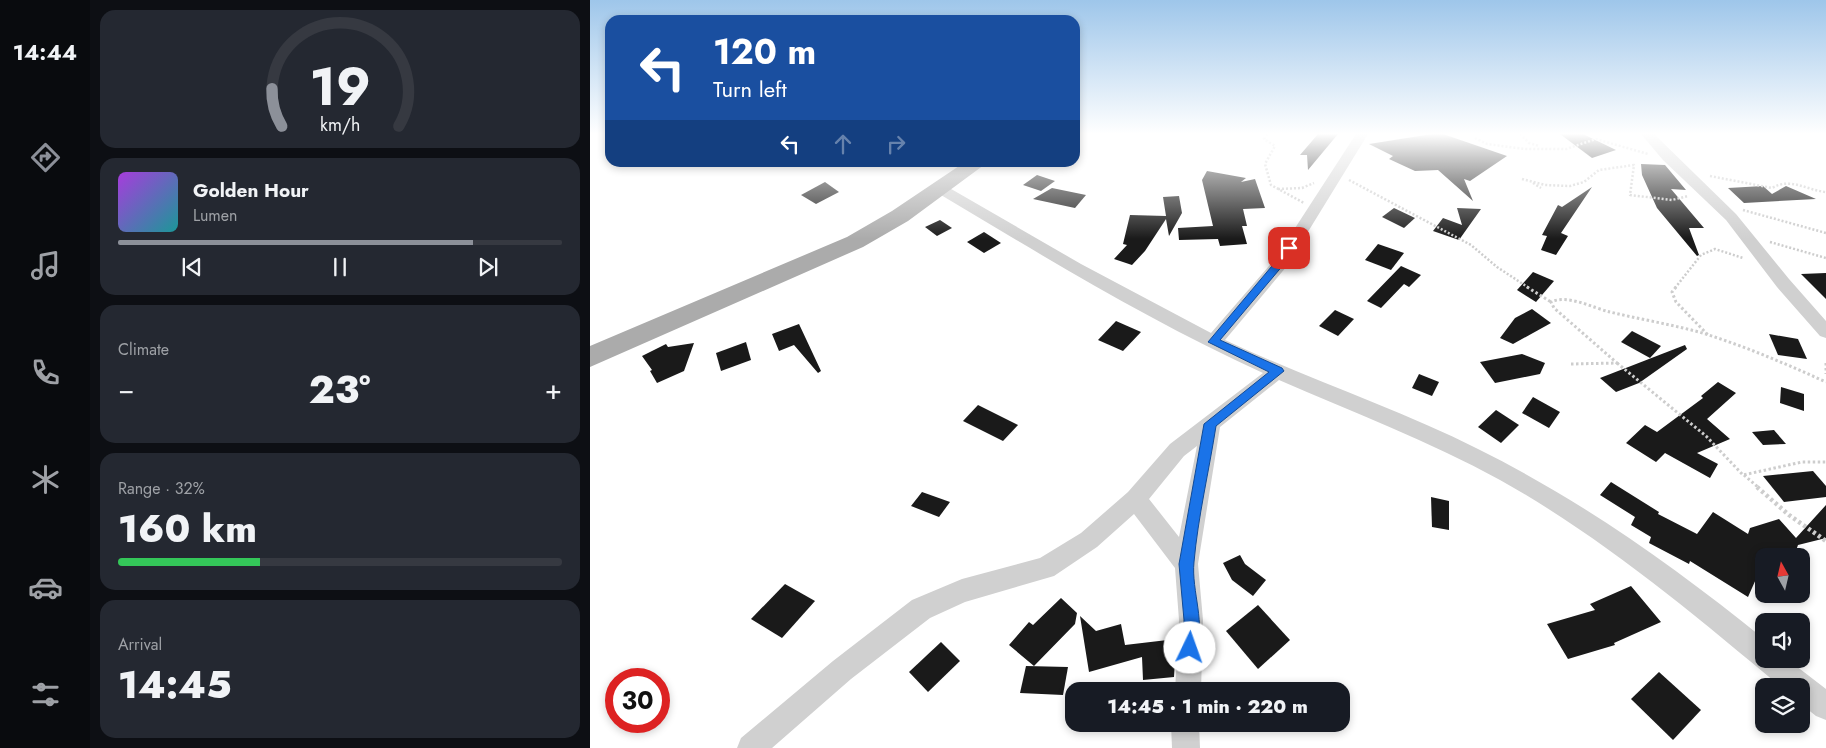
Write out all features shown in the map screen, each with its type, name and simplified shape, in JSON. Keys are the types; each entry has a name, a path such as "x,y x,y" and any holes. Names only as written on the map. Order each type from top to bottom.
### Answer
{"main road":[{"path":"590,357 855,242 900,216 969,169"}],"street":[{"path":"1213,342 1281,262 1339,169"},
{"path":"1682,170 1714,199 1826,332"},
{"path":"941,188 1075,268 1213,342 1468,454 1555,500 1630,552 1755,649"},
{"path":"751,748 842,670 922,609 962,591 1046,568 1089,540 1136,499 1177,450 1278,371"},
{"path":"1188,682 1191,620 1186,564 1210,424"},
{"path":"1136,499 1186,564"},
{"path":"1778,668 1790,678"},
{"path":"1810,694 1826,706"},
{"path":"1185,732 1186,748"}],"path":[{"path":"1266,169 1271,185 1314,209"},
{"path":"1522,179 1558,186 1575,185 1585,182 1593,173 1606,169"},
{"path":"1633,169 1630,195 1672,200 1680,196 1714,199 1826,233"},
{"path":"1682,170 1772,188 1778,183 1788,182 1826,192"},
{"path":"1278,189 1302,188 1336,174 1471,245 1497,267 1551,302 1563,316 1577,326 1617,363 1706,436 1744,475 1789,516 1826,540"},
{"path":"1533,182 1541,188"},
{"path":"1745,236 1775,242 1826,258"},
{"path":"1708,335 1676,302 1672,292 1701,255 1715,249 1765,261"},
{"path":"1551,302 1560,300 1572,301 1708,335 1752,349 1826,382"},
{"path":"1571,364 1617,363"},
{"path":"1826,363 1826,374"},
{"path":"1744,475 1802,462 1826,462"}],"building":[{"path":"1410,169 1488,169 1470,181 1464,179 1473,201 1438,170 1415,171"},
{"path":"1641,169 1668,169 1686,190 1671,189 1704,228 1689,228 1699,255 1697,256 1657,208 1642,175"},
{"path":"1207,171 1246,178 1241,182 1255,179 1265,208 1243,209 1247,226 1242,226 1247,244 1220,246 1218,239 1179,240 1178,228 1213,226 1202,180"},
{"path":"1037,175 1055,181 1041,191 1023,185"},
{"path":"825,182 839,192 816,204 801,195"},
{"path":"1763,186 1772,194 1786,186 1816,199 1744,203 1728,188"},
{"path":"1592,187 1561,233 1568,236 1556,255 1541,250 1547,236 1542,235 1558,205 1562,207"},
{"path":"1052,188 1086,195 1075,208 1033,199"},
{"path":"1179,196 1182,213 1169,236 1166,219 1145,251 1132,265 1114,259 1127,245 1123,244 1130,215 1166,216 1163,197"},
{"path":"1394,208 1415,218 1404,228 1382,217"},
{"path":"1457,208 1481,209 1459,240 1433,231 1443,218 1462,225"},
{"path":"940,220 952,228 937,236 925,227"},
{"path":"984,232 1001,243 984,253 967,242"},
{"path":"1378,244 1404,253 1391,270 1365,260"},
{"path":"1401,266 1421,275 1409,287 1404,284 1381,308 1367,301"},
{"path":"1533,272 1554,281 1536,302 1517,290"},
{"path":"1826,273 1826,299 1801,274"},
{"path":"1532,309 1551,323 1513,344 1500,338 1515,318"},
{"path":"1335,310 1354,319 1338,336 1319,326"},
{"path":"1116,321 1141,332 1123,351 1098,340"},
{"path":"799,324 821,371 818,373 794,345 779,351 772,334"},
{"path":"1632,331 1661,346 1650,358 1621,342"},
{"path":"1769,334 1798,339 1807,359 1778,355"},
{"path":"746,342 751,360 721,371 716,353"},
{"path":"694,343 684,371 657,383 650,371 652,370 642,356 666,344 668,347"},
{"path":"1685,345 1687,349 1639,383 1616,392 1600,378"},
{"path":"1522,354 1545,363 1540,374 1495,383 1480,362"},
{"path":"1419,374 1439,382 1432,396 1412,388"},
{"path":"1718,382 1736,393 1707,419 1730,439 1697,453 1718,464 1710,478 1665,453 1656,462 1626,443 1645,425 1657,432 1703,398 1701,396"},
{"path":"1781,387 1804,394 1804,411 1780,403"},
{"path":"1533,397 1560,412 1549,428 1522,413"},
{"path":"978,405 1018,425 1003,441 963,421"},
{"path":"1496,410 1519,425 1501,443 1478,427"},
{"path":"1774,430 1786,444 1763,445 1752,432"},
{"path":"1813,471 1826,486 1826,497 1784,502 1763,476"},
{"path":"1611,482 1659,512 1658,514 1697,534 1713,512 1748,534 1750,528 1779,519 1796,538 1826,505 1826,538 1798,545 1797,548 1755,548 1755,581 1748,597 1690,561 1689,564 1649,543 1651,537 1631,525 1635,517 1600,495"},
{"path":"922,492 950,502 939,517 911,506"},
{"path":"1431,497 1449,501 1449,530 1432,527"},
{"path":"1240,555 1245,564 1266,580 1253,596 1232,580 1223,563"},
{"path":"785,584 815,601 782,638 751,619"},
{"path":"1631,586 1661,622 1614,643 1615,645 1568,659 1547,624 1595,610 1590,604"},
{"path":"1061,598 1077,613 1075,624 1034,666 1009,645 1029,622 1033,625"},
{"path":"1258,605 1290,640 1258,669 1226,631"},
{"path":"1080,616 1096,631 1121,624 1125,645 1176,639 1174,677 1143,680 1142,657 1089,672"},
{"path":"941,642 960,661 928,692 909,672"},
{"path":"1026,666 1068,667 1063,695 1020,693"},
{"path":"1659,672 1701,710 1673,740 1631,699"}],"route":[{"path":"1190,648 1191,620 1186,564 1210,424 1278,371 1213,342 1281,262 1289,248"}]}
